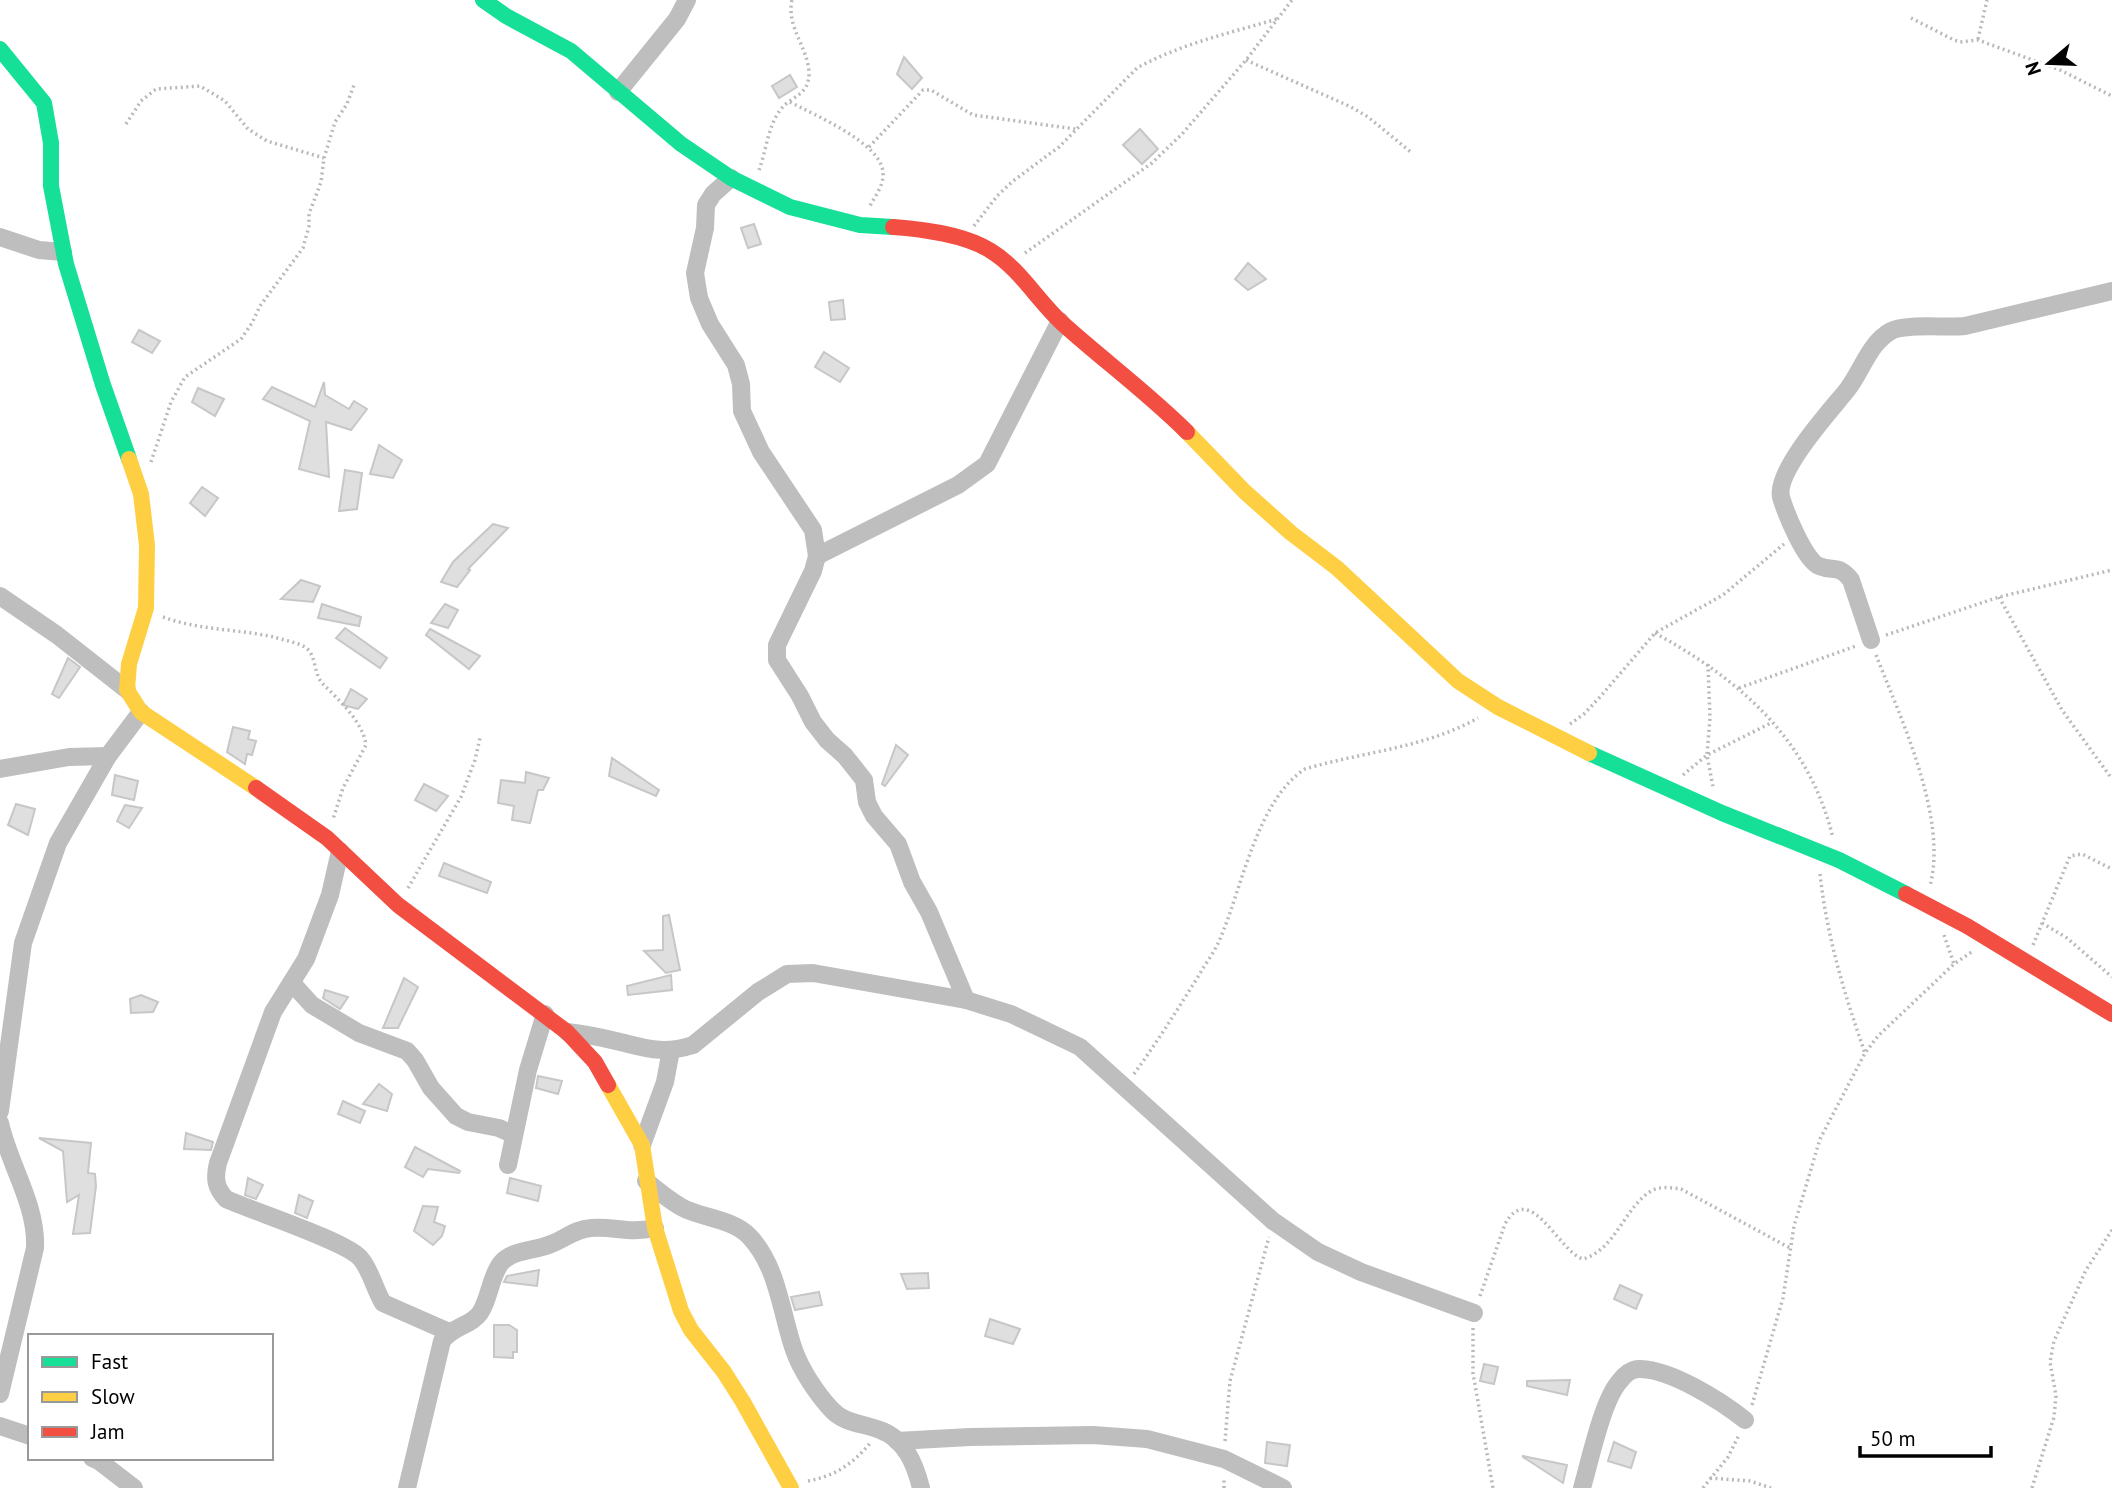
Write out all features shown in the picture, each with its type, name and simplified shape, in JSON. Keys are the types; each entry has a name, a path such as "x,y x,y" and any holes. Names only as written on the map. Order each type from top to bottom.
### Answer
{"street":[{"path":"483,0 506,16 571,51 701,160 751,188 790,207 823,218 860,225 933,230 989,249 1009,264 1060,321 1169,414 1245,492 1291,533 1337,568 1431,658 1458,681 1497,707 1561,741 1722,813 1839,860 1926,903 2112,1014"},
{"path":"618,92 677,19 687,0"},
{"path":"0,49 44,103 51,143 51,186 63,252 103,385 141,494 147,545 146,608 129,664 127,690"},
{"path":"731,178 713,194 706,205 705,228 695,273 699,298 710,324 736,365 741,384 742,411 761,452 813,530 817,556 813,571 777,645 777,660 820,731 864,780 867,802 874,817 898,844 912,882 929,912 966,1000"},
{"path":"0,237 39,250 63,252"},
{"path":"1871,640 1851,580 1845,572 1812,562 1780,494 1786,474 1816,426 1848,388 1877,343 1888,333 1908,326 1965,326 2112,291"},
{"path":"817,556 958,485 987,464 1060,321"},
{"path":"0,596 57,635 127,690 141,712 327,838 398,905 507,989 567,1031 595,1062 642,1144 655,1228 681,1311 743,1402 790,1485"},
{"path":"0,1111 23,943 58,843 108,756 141,712"},
{"path":"0,769 69,757 108,756"},
{"path":"340,851 330,895 306,959 273,1012 263,1038 218,1163 215,1175 217,1189 226,1199 353,1252 361,1258 383,1303 449,1332"},
{"path":"567,1031 652,1051 693,1045 758,992 787,974 813,973 966,1000 1011,1014 1080,1048 1273,1222 1318,1252 1361,1272 1474,1313"},
{"path":"292,983 312,1005 359,1033 407,1051 431,1088 456,1116 514,1135"},
{"path":"508,1165 528,1070 545,1014"},
{"path":"642,1144 665,1082 671,1050"},
{"path":"0,1123 36,1228 35,1248 6,1347 0,1394"},
{"path":"646,1181 682,1208 734,1226 748,1235 769,1268 794,1352 812,1384 832,1411 853,1423 881,1430 909,1452 921,1488"},
{"path":"407,1488 442,1341 449,1332 479,1315 502,1262 520,1251 541,1248 570,1233 587,1228 639,1231 655,1228"},
{"path":"1582,1488 1607,1404 1617,1384 1628,1372 1639,1368 1686,1383 1723,1402 1745,1420"},
{"path":"0,1426 28,1435"},
{"path":"897,1441 1093,1435 1147,1439 1224,1459 1283,1488"},
{"path":"97,1460 134,1488"}],"path":[{"path":"751,188 781,109 806,89 809,70 790,16 792,0"},
{"path":"1009,264 1152,163 1182,134 1246,60 1292,0"},
{"path":"1978,40 1987,0"},
{"path":"1911,18 1954,40 1978,40 2060,70 2112,96"},
{"path":"967,240 997,196 1078,130 1137,68 1198,42 1277,19"},
{"path":"1246,60 1351,107 1368,117 1412,153"},
{"path":"141,494 171,402 185,377 241,339 260,306 303,248 309,214 321,183 324,158 335,122 347,104 354,85"},
{"path":"126,124 141,100 156,89 200,86 225,101 248,129 267,141 324,158"},
{"path":"869,147 923,90 931,90 973,115 1078,130"},
{"path":"790,102 869,147 879,160 884,171 879,190 860,225"},
{"path":"1561,741 1568,725 1591,707 1654,633 1723,595 1797,534"},
{"path":"1739,688 1998,597 2112,570"},
{"path":"1998,597 2062,710 2112,779"},
{"path":"146,608 165,618 204,627 246,631 288,641 304,647 312,654 321,682 333,692 355,722 365,737 366,745 343,788 327,838"},
{"path":"1654,633 1708,664 1739,688 1794,749 1820,792 1839,860"},
{"path":"1871,640 1917,761 1927,802 1934,840 1934,872 1926,903"},
{"path":"1708,664 1710,707 1707,755 1722,813"},
{"path":"1125,1087 1170,1023 1220,940 1264,821 1278,793 1290,779 1315,766 1381,752 1460,729 1497,707"},
{"path":"1670,789 1707,755 1771,723"},
{"path":"398,905 461,797 480,738"},
{"path":"1817,851 1833,954 1865,1053"},
{"path":"2026,962 2070,856 2082,854 2112,869"},
{"path":"2042,923 2067,938 2112,977"},
{"path":"1703,1488 1728,1457 1758,1390 1783,1298 1790,1248 1820,1139 1865,1053 1878,1036 1954,964 1989,940"},
{"path":"1493,1488 1473,1373 1472,1340 1474,1313 1509,1217 1517,1211 1534,1212 1545,1221 1565,1248 1583,1259 1600,1252 1644,1198 1654,1190 1666,1187 1681,1189 1790,1248"},
{"path":"1224,1488 1230,1381 1273,1222"},
{"path":"2032,1488 2054,1417 2056,1396 2050,1362 2054,1341 2086,1269 2112,1230"},
{"path":"790,1485 823,1478 849,1466 881,1430"},
{"path":"1710,1478 1750,1481 1771,1488"}],"building":[{"path":"904,57 922,78 912,89 897,74"},
{"path":"790,75 797,87 779,98 772,86"},
{"path":"1140,129 1158,149 1142,164 1123,145"},
{"path":"754,224 761,244 748,248 741,228"},
{"path":"1248,263 1266,279 1248,290 1235,279"},
{"path":"843,300 845,319 831,320 829,302"},
{"path":"139,330 160,341 152,353 132,342"},
{"path":"824,352 849,368 840,382 815,367"},
{"path":"324,382 325,395 349,409 354,401 367,409 351,430 326,422 329,477 299,469 310,421 263,399 272,387 315,407"},
{"path":"198,388 224,399 215,416 192,402"},
{"path":"379,445 402,460 393,478 370,474"},
{"path":"345,470 362,473 357,509 339,511"},
{"path":"202,487 218,498 205,516 190,503"},
{"path":"493,524 508,528 468,569 470,570 457,587 441,582 453,562"},
{"path":"301,580 320,586 313,602 281,599"},
{"path":"322,604 361,617 359,626 318,618"},
{"path":"445,604 458,610 448,628 431,623"},
{"path":"345,628 387,658 380,668 336,638"},
{"path":"430,629 480,656 469,669 426,635"},
{"path":"68,658 80,667 59,698 52,694"},
{"path":"351,689 367,699 358,709 343,705"},
{"path":"233,727 250,731 248,739 256,741 252,755 247,754 245,764 227,752"},
{"path":"896,745 908,755 885,786 882,784"},
{"path":"612,758 659,790 656,796 609,776"},
{"path":"526,772 549,778 543,790 538,790 530,823 512,820 514,806 498,803 501,780 525,783"},
{"path":"115,775 138,781 134,800 112,795"},
{"path":"424,784 448,796 436,811 415,800"},
{"path":"16,804 35,809 28,835 8,825"},
{"path":"125,805 142,808 129,828 117,821"},
{"path":"444,863 491,882 487,893 439,876"},
{"path":"669,915 680,970 666,973 644,951 663,950 663,916"},
{"path":"671,975 672,990 628,995 627,986"},
{"path":"404,978 418,987 398,1028 383,1028"},
{"path":"325,990 348,997 340,1009 323,998"},
{"path":"141,995 158,1002 153,1012 131,1013 130,999"},
{"path":"538,1076 562,1081 558,1094 536,1088"},
{"path":"379,1084 392,1094 387,1111 363,1104"},
{"path":"343,1101 365,1111 360,1123 338,1114"},
{"path":"186,1133 213,1142 211,1150 184,1149"},
{"path":"39,1138 91,1143 88,1173 95,1174 96,1186 90,1233 73,1234 79,1195 67,1202 63,1151"},
{"path":"415,1147 460,1171 459,1173 428,1169 423,1177 405,1167"},
{"path":"248,1178 263,1185 256,1199 245,1195"},
{"path":"510,1178 541,1186 538,1201 507,1193"},
{"path":"299,1195 313,1201 307,1218 295,1213"},
{"path":"423,1206 438,1207 434,1222 445,1226 442,1236 433,1245 414,1231"},
{"path":"539,1270 537,1286 504,1282 507,1276"},
{"path":"928,1273 929,1288 907,1289 901,1274"},
{"path":"1620,1285 1642,1295 1636,1309 1614,1299"},
{"path":"819,1292 822,1305 795,1310 791,1297"},
{"path":"990,1319 1020,1329 1013,1344 985,1336"},
{"path":"494,1325 509,1325 517,1330 517,1352 513,1352 513,1358 494,1357"},
{"path":"1484,1364 1498,1367 1494,1384 1480,1381"},
{"path":"1570,1380 1567,1395 1527,1386 1527,1381"},
{"path":"1267,1442 1290,1445 1287,1466 1265,1463"},
{"path":"1614,1442 1636,1452 1631,1468 1608,1461"},
{"path":"1523,1457 1567,1465 1563,1483"}],"traffic: fast":[{"path":"483,0 506,16 571,51 681,144 731,178 790,207 860,225 893,227"},
{"path":"0,49 44,103 51,143 51,186 66,264 129,459"},
{"path":"1589,753 1722,813 1839,860 1906,894"}],"traffic: slow":[{"path":"1187,432 1245,492 1291,533 1337,568 1458,681 1498,707 1589,753"},
{"path":"129,459 141,494 147,545 146,608 129,664 127,690 141,712 256,788"},
{"path":"608,1085 642,1145 655,1228 681,1311 691,1330 724,1372 743,1402 791,1488"}],"traffic: jam":[{"path":"893,227 957,237 991,251 1020,276 1062,323 1187,432"},
{"path":"256,788 327,838 398,905 567,1032 595,1062 608,1085"},
{"path":"1906,894 1967,926 2112,1014"}]}
